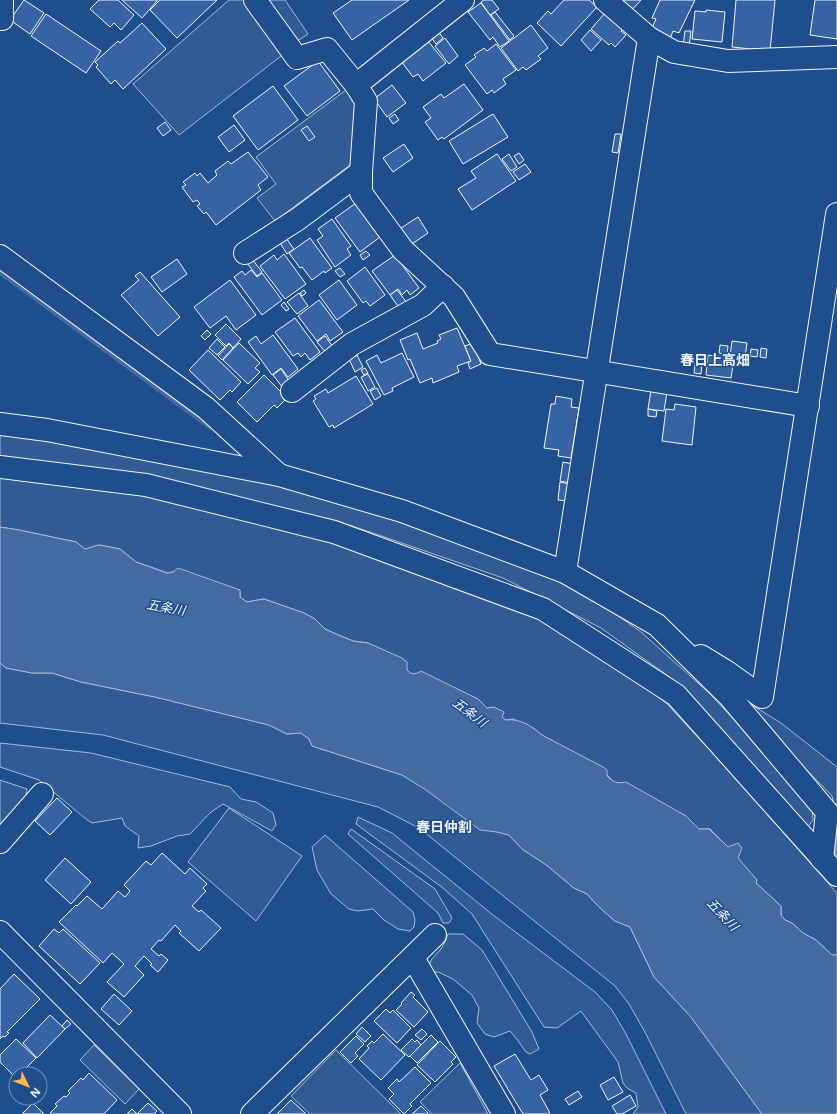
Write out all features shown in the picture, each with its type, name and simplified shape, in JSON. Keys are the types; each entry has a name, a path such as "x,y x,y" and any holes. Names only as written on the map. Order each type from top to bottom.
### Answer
{"street":[{"path":"0,19 2,19 2,0"},
{"path":"255,0 298,58 327,49 356,85 366,101 361,193 403,250 454,297 490,354 808,406"},
{"path":"356,85 463,0"},
{"path":"605,0 649,38 674,52 728,61 837,57"},
{"path":"565,572 649,38"},
{"path":"245,253 298,219 361,172"},
{"path":"0,424 47,430 279,475 402,511 565,572 657,625 762,697 837,214"},
{"path":"0,256 206,408 279,475"},
{"path":"292,390 352,344 423,305 443,286"},
{"path":"0,467 146,485 334,532 543,609 676,695 837,875"},
{"path":"657,625 730,697 827,812 822,859"},
{"path":"0,842 42,794"},
{"path":"0,932 180,1114"},
{"path":"252,1114 435,935"},
{"path":"413,958 504,1114"}],"shaded area":[{"path":"229,0 247,0 285,53 179,135 133,84"},
{"path":"261,0 285,0 308,34 296,42"},
{"path":"346,90 358,106 354,162 275,221 257,198 276,184 256,157"},
{"path":"0,434 52,440 326,495 522,565 586,593 641,632 708,692 809,799 812,808 813,820 808,827 682,686 601,628 503,578 338,521 149,477 0,460"},
{"path":"0,478 140,494 331,540 563,628 616,664 667,704 837,893 837,955 832,955 816,940 803,933 792,923 785,920 781,915 781,906 756,883 757,880 710,829 699,829 686,816 614,782 607,775 533,728 513,719 506,720 501,717 504,713 487,708 478,699 416,674 411,674 407,670 406,662 368,643 353,641 325,629 315,619 304,613 264,599 247,602 240,597 240,591 173,572 168,573 136,562 120,549 99,545 85,549 76,542 0,527"},
{"path":"0,663 6,668 32,673 52,673 81,682 155,697 269,725 287,734 301,733 309,739 312,746 402,775 497,832 509,835 522,849 545,864 574,888 587,894 615,921 630,927 654,977 691,1017 762,1114 686,1114 646,1034 629,1004 615,986 419,828 378,807 103,735 0,723"},
{"path":"731,692 781,723 837,767 837,862 835,860 836,812 832,796"},
{"path":"0,743 91,753 230,787 241,799 256,802 273,813 276,825 272,831 223,804 211,812 190,834 177,836 151,846 138,848 139,836 125,826 122,818 92,823 39,780 0,767"},
{"path":"0,780 27,789 26,796 0,824"},
{"path":"229,808 302,856 256,921 188,862"},
{"path":"358,817 392,833 493,915 595,992 612,1010 626,1034 666,1114 633,1114 638,1107 636,1093 627,1088 623,1083 618,1062 581,1011 557,1028 544,1027 472,914 443,888 356,824"},
{"path":"351,829 435,889 452,918 449,923 443,923 438,913 348,834"},
{"path":"325,835 413,912 415,920 414,927 410,931 398,929 384,920 373,909 358,911 349,909 331,894 317,870 312,847"},
{"path":"448,934 463,934 482,950 532,1032 539,1049 530,1054 526,1052 510,1031 494,1037 485,1034 477,1023 479,1008 472,995 453,979 438,972 433,972 429,967 431,960 441,949"},
{"path":"94,1045 139,1089 125,1104 80,1060"},
{"path":"336,1050 401,1114 310,1114 291,1096"},
{"path":"460,1063 488,1114 432,1114 420,1102"}],"water":[{"name":"五条川","path":"0,527 76,542 85,549 99,545 120,549 136,562 167,573 173,572 178,568 240,590 240,597 247,602 264,599 304,613 315,619 325,629 353,641 368,643 402,658 407,662 407,670 412,674 421,671 478,699 487,708 494,707 504,712 502,717 506,720 520,721 530,726 542,735 603,767 607,770 607,776 613,781 618,783 626,782 686,816 699,829 709,829 728,847 738,843 742,848 738,858 757,880 756,883 781,906 781,915 785,920 792,923 803,933 816,940 832,955 837,955 837,1114 762,1114 691,1017 654,977 630,927 615,921 587,894 574,888 545,864 522,849 509,835 480,830 426,790 402,775 312,746 309,739 301,733 287,734 269,725 155,697 81,682 52,673 32,673 6,668 0,663"}],"building":[{"path":"24,0 44,13 30,34 10,20"},
{"path":"99,0 118,0 134,15 121,30 114,23 110,27 90,9"},
{"path":"122,0 157,0 157,1 142,18"},
{"path":"160,0 217,0 177,38 150,10"},
{"path":"352,0 409,0 352,40 333,13"},
{"path":"484,0 492,0 499,9 490,15 481,2"},
{"path":"564,0 589,0 597,7 561,46 537,23 548,11 551,14"},
{"path":"614,0 641,0 628,14"},
{"path":"660,0 695,0 679,33 673,31 670,39 651,30 656,19 652,18"},
{"path":"736,0 775,0 770,51 732,47"},
{"path":"815,0 837,0 837,39 810,35"},
{"path":"481,3 509,41 500,47 493,37 490,40 468,12"},
{"path":"706,10 725,12 722,42 692,39 695,11 706,12"},
{"path":"495,12 514,36 510,40 491,15"},
{"path":"605,13 623,29 621,31 626,35 615,47 611,43 609,45 591,29"},
{"path":"46,14 101,51 86,73 31,36"},
{"path":"142,23 166,49 123,89 115,80 111,84 96,67 98,65 95,62 118,41 120,43"},
{"path":"531,25 548,48 538,56 541,59 526,70 523,67 518,71 501,48"},
{"path":"590,30 601,40 591,51 581,40"},
{"path":"438,31 443,38 436,44 431,37"},
{"path":"685,31 691,31 689,47 683,46"},
{"path":"445,38 458,56 449,64 435,46"},
{"path":"428,41 446,63 423,81 418,74 413,77 401,61"},
{"path":"496,44 516,70 503,79 506,84 494,93 492,90 487,94 465,65 476,57 474,55 484,48 487,51"},
{"path":"318,61 340,91 307,116 284,86"},
{"path":"464,84 483,110 444,139 442,137 438,140 425,122 431,118 423,107 441,94 444,98"},
{"path":"392,85 406,103 387,117 374,99"},
{"path":"273,86 298,120 258,150 233,116"},
{"path":"395,114 399,120 393,124 389,118"},
{"path":"493,114 508,137 463,164 449,141"},
{"path":"165,122 171,130 163,136 157,128"},
{"path":"234,125 245,140 229,152 218,137"},
{"path":"307,126 315,137 309,141 301,130"},
{"path":"615,134 621,134 618,153 612,152"},
{"path":"404,144 413,158 393,172 383,158"},
{"path":"248,152 268,177 258,185 261,190 216,225 206,212 204,214 197,206 200,204 197,200 193,202 182,187 186,185 183,182 195,173 197,176 200,173 208,183 217,175 215,171 228,161 231,164"},
{"path":"519,153 524,160 519,164 514,156"},
{"path":"497,154 516,181 472,210 458,189 476,178 471,171"},
{"path":"509,154 517,167 511,171 502,159"},
{"path":"525,164 531,172 519,180 513,172"},
{"path":"356,203 380,237 360,252 335,218"},
{"path":"418,217 428,233 412,244 401,228"},
{"path":"332,219 351,246 347,249 351,255 335,267 317,240 323,236 318,229"},
{"path":"286,238 294,249 287,254 280,243"},
{"path":"310,238 332,268 325,273 324,271 312,280 302,267 300,268 289,253"},
{"path":"366,251 370,255 363,260 360,255"},
{"path":"284,254 306,284 285,299 260,266 274,255 277,260"},
{"path":"395,255 419,288 410,295 407,290 402,295 398,289 390,295 372,271"},
{"path":"177,259 187,274 162,292 151,277"},
{"path":"252,259 262,272 257,276 247,263"},
{"path":"365,267 385,295 370,306 366,301 363,303 347,281"},
{"path":"340,268 345,274 340,277 335,271"},
{"path":"251,270 257,277 262,273 282,300 262,315 234,277 242,271 245,275"},
{"path":"140,272 180,317 158,336 121,295 139,280 135,276"},
{"path":"230,280 256,315 236,330 226,316 210,328 194,307"},
{"path":"339,280 357,305 337,320 319,295"},
{"path":"304,290 306,293 302,296 300,293"},
{"path":"397,290 408,304 400,309 390,295"},
{"path":"299,293 308,306 297,314 287,302"},
{"path":"319,300 343,332 330,341 326,334 317,341 298,316"},
{"path":"284,302 289,309 286,311 281,305"},
{"path":"295,318 320,352 310,360 305,353 301,357 298,353 293,356 275,332"},
{"path":"226,324 241,339 233,348 229,343 226,346 215,335"},
{"path":"457,328 471,361 457,366 459,372 433,383 432,378 420,383 400,340 417,333 423,349 438,343 437,341 441,339 439,335"},
{"path":"207,330 211,334 205,340 201,336"},
{"path":"273,335 298,369 288,377 281,368 272,375 248,342 256,336 261,344"},
{"path":"325,336 333,347 326,353 317,342"},
{"path":"217,339 225,347 217,355 209,348"},
{"path":"732,341 747,343 745,358 730,356"},
{"path":"239,343 260,363 255,368 260,372 248,384 223,360"},
{"path":"473,343 481,364 470,369 468,363 471,361 465,346"},
{"path":"229,344 233,348 222,360 218,356"},
{"path":"720,345 728,346 727,355 719,353"},
{"path":"761,348 767,349 766,358 760,357"},
{"path":"751,349 758,350 757,357 750,356"},
{"path":"208,350 241,382 232,392 230,390 220,400 189,370"},
{"path":"402,353 414,377 392,388 393,391 384,395 366,361 377,355 381,363"},
{"path":"357,355 363,367 355,372 349,359"},
{"path":"708,355 734,358 731,378 706,375"},
{"path":"695,363 702,363 701,374 694,373"},
{"path":"365,368 368,373 364,375 361,370"},
{"path":"281,369 290,382 283,388 273,375"},
{"path":"368,374 375,387 368,391 361,377"},
{"path":"264,375 286,399 277,408 274,405 257,422 237,402"},
{"path":"356,376 373,404 334,428 333,425 329,427 313,401 316,399 314,396 326,389 328,393"},
{"path":"377,388 381,396 375,400 370,391"},
{"path":"651,390 667,392 664,411 648,409"},
{"path":"556,396 572,399 571,407 579,408 571,458 558,456 559,450 544,448 551,404 555,404"},
{"path":"675,404 696,407 692,445 662,441 666,409 674,410"},
{"path":"648,409 657,411 656,417 648,416"},
{"path":"563,462 573,464 570,483 560,481"},
{"path":"560,482 570,484 567,501 558,500"},
{"path":"57,798 72,812 50,835 35,821"},
{"path":"162,853 185,874 190,868 207,884 203,888 206,891 192,906 199,912 201,910 221,928 199,951 179,933 181,931 175,925 161,941 159,940 151,949 159,956 161,954 168,960 158,972 150,965 152,964 144,956 135,966 144,975 124,997 107,982 124,964 112,953 103,963 59,922 87,896 102,909 118,891 125,897 130,891 124,885 146,861 151,865"},
{"path":"65,858 91,882 71,904 45,880"},
{"path":"54,929 59,933 63,929 100,963 80,984 39,946"},
{"path":"14,974 40,999 7,1032 9,1033 5,1037 3,1036 0,1039 0,989"},
{"path":"411,992 415,995 413,997 428,1012 414,1027 396,1010"},
{"path":"114,994 132,1011 119,1025 101,1009"},
{"path":"386,1009 390,1013 393,1010 411,1028 397,1043 374,1021"},
{"path":"50,1015 65,1029 37,1058 23,1043"},
{"path":"67,1020 71,1024 65,1029 62,1026"},
{"path":"362,1027 371,1036 365,1042 356,1034"},
{"path":"422,1029 427,1034 421,1040 415,1035"},
{"path":"383,1034 405,1055 381,1080 359,1059 369,1048 367,1046 372,1041 374,1043"},
{"path":"431,1035 438,1042 417,1063 410,1056"},
{"path":"356,1036 364,1044 355,1053 358,1056 351,1063 340,1052"},
{"path":"16,1039 36,1058 28,1066 8,1066 8,1070 0,1062 0,1055"},
{"path":"412,1039 415,1042 417,1040 421,1045 409,1057 401,1050"},
{"path":"440,1041 456,1057 451,1062 453,1064 435,1082 417,1065"},
{"path":"515,1054 531,1080 539,1075 548,1090 540,1095 550,1113 523,1114 494,1066"},
{"path":"415,1067 431,1083 410,1104 412,1106 404,1114 389,1099 394,1094 388,1088 397,1079 399,1082"},
{"path":"89,1073 117,1100 104,1114 50,1113 57,1106 55,1104 64,1096 66,1097 70,1093 68,1091 81,1078 83,1080"},
{"path":"614,1077 623,1092 608,1100 600,1085"},
{"path":"578,1091 582,1097 569,1105 565,1099"},
{"path":"630,1095 636,1106 622,1114 617,1114 612,1106"},
{"path":"291,1100 306,1114 277,1114"},
{"path":"148,1103 157,1111 154,1114 137,1114"},
{"path":"30,1106 36,1106 44,1114 22,1114"},
{"path":"421,1106 429,1114 412,1114"},
{"path":"132,1109 137,1114 127,1114"}],"waterway":[{"path":"0,271 210,426"}],"district":[{"name":"春日上高畑","path":"715,360"},
{"name":"春日仲割","path":"444,827"}]}
